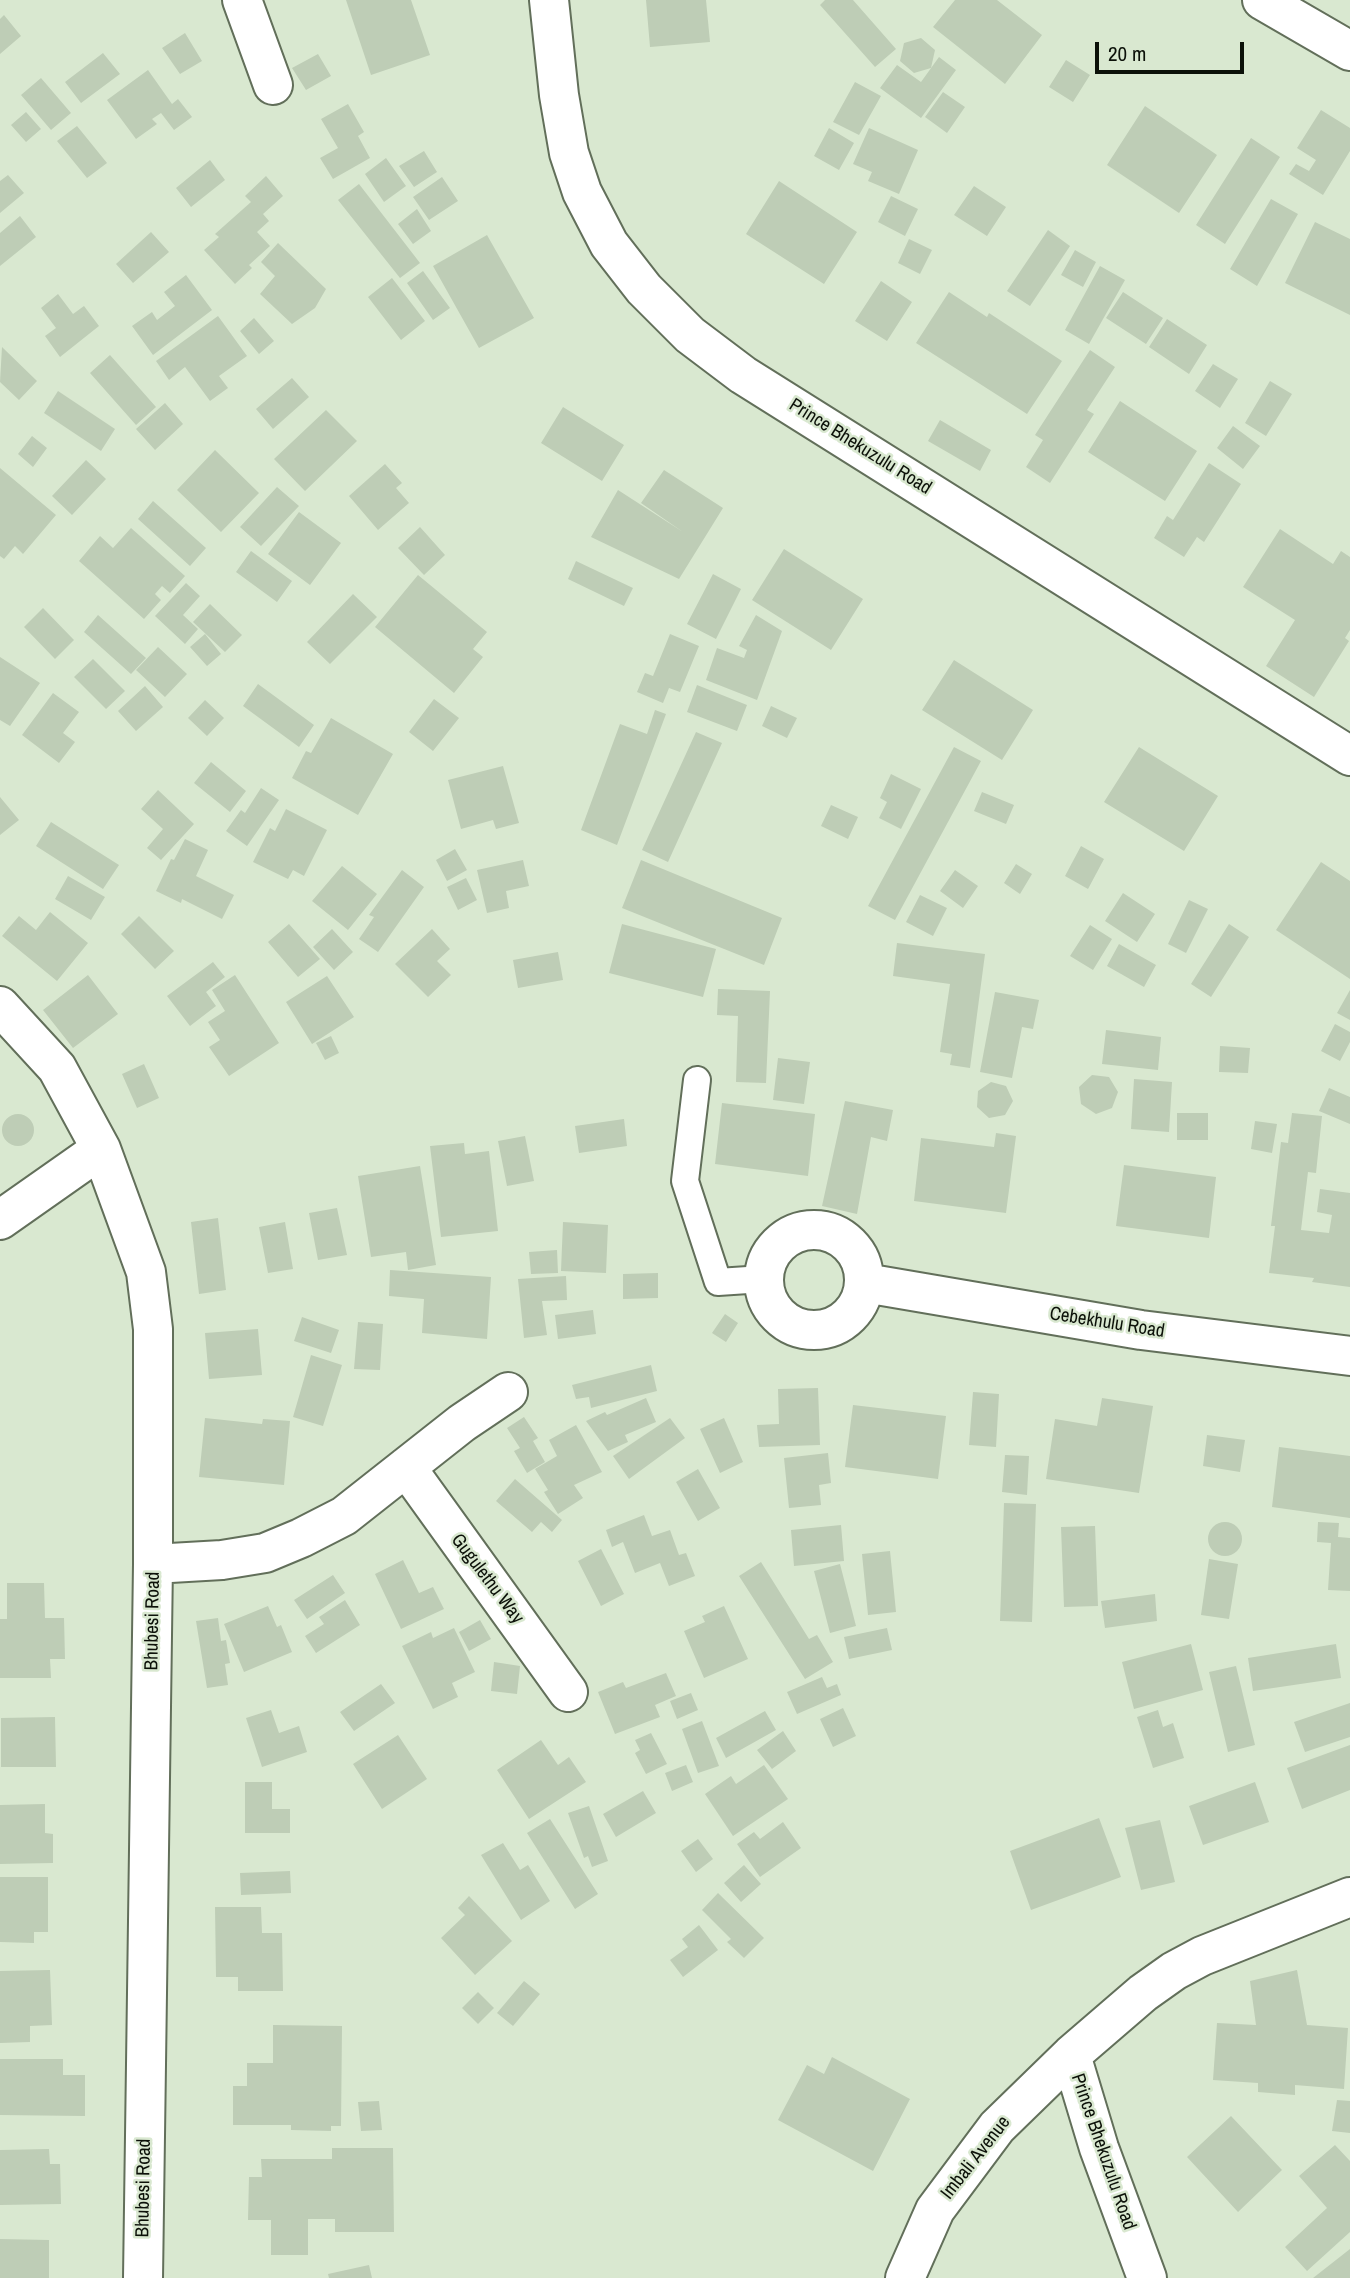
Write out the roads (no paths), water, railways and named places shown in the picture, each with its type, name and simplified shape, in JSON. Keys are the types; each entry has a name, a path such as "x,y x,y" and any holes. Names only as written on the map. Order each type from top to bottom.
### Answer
{"street":[{"path":"242,0 273,85"},
{"name":"Prince Bhekuzulu Road","path":"549,0 561,107 569,153 582,192 608,244 644,289 690,335 743,374 1350,756"},
{"path":"1262,0 1350,51"},
{"name":"Bhubesi Road","path":"0,1006 57,1068 101,1149 146,1272 153,1329 153,1564 143,2278"},
{"path":"0,1220 101,1149"},
{"path":"804,1230 828,1231 848,1242 862,1261 865,1283 858,1305 844,1321 823,1330 801,1329 781,1319 768,1301 763,1279 769,1257 783,1239 804,1230"},
{"name":"Cebekhulu Road","path":"865,1283 1140,1330 1350,1356"},
{"path":"153,1564 222,1560 265,1553 344,1516 508,1392"},
{"name":"Gugulethu Way","path":"406,1467 568,1692"},
{"name":"Prince Bhekuzulu Road","path":"1147,2278 1099,2148 1071,2054 1174,1970 1350,1898"},
{"name":"Imbali Avenue","path":"905,2278 935,2210 997,2127 1071,2054"}],"lane":[{"path":"697,1080 685,1181 718,1282 763,1279"}]}
